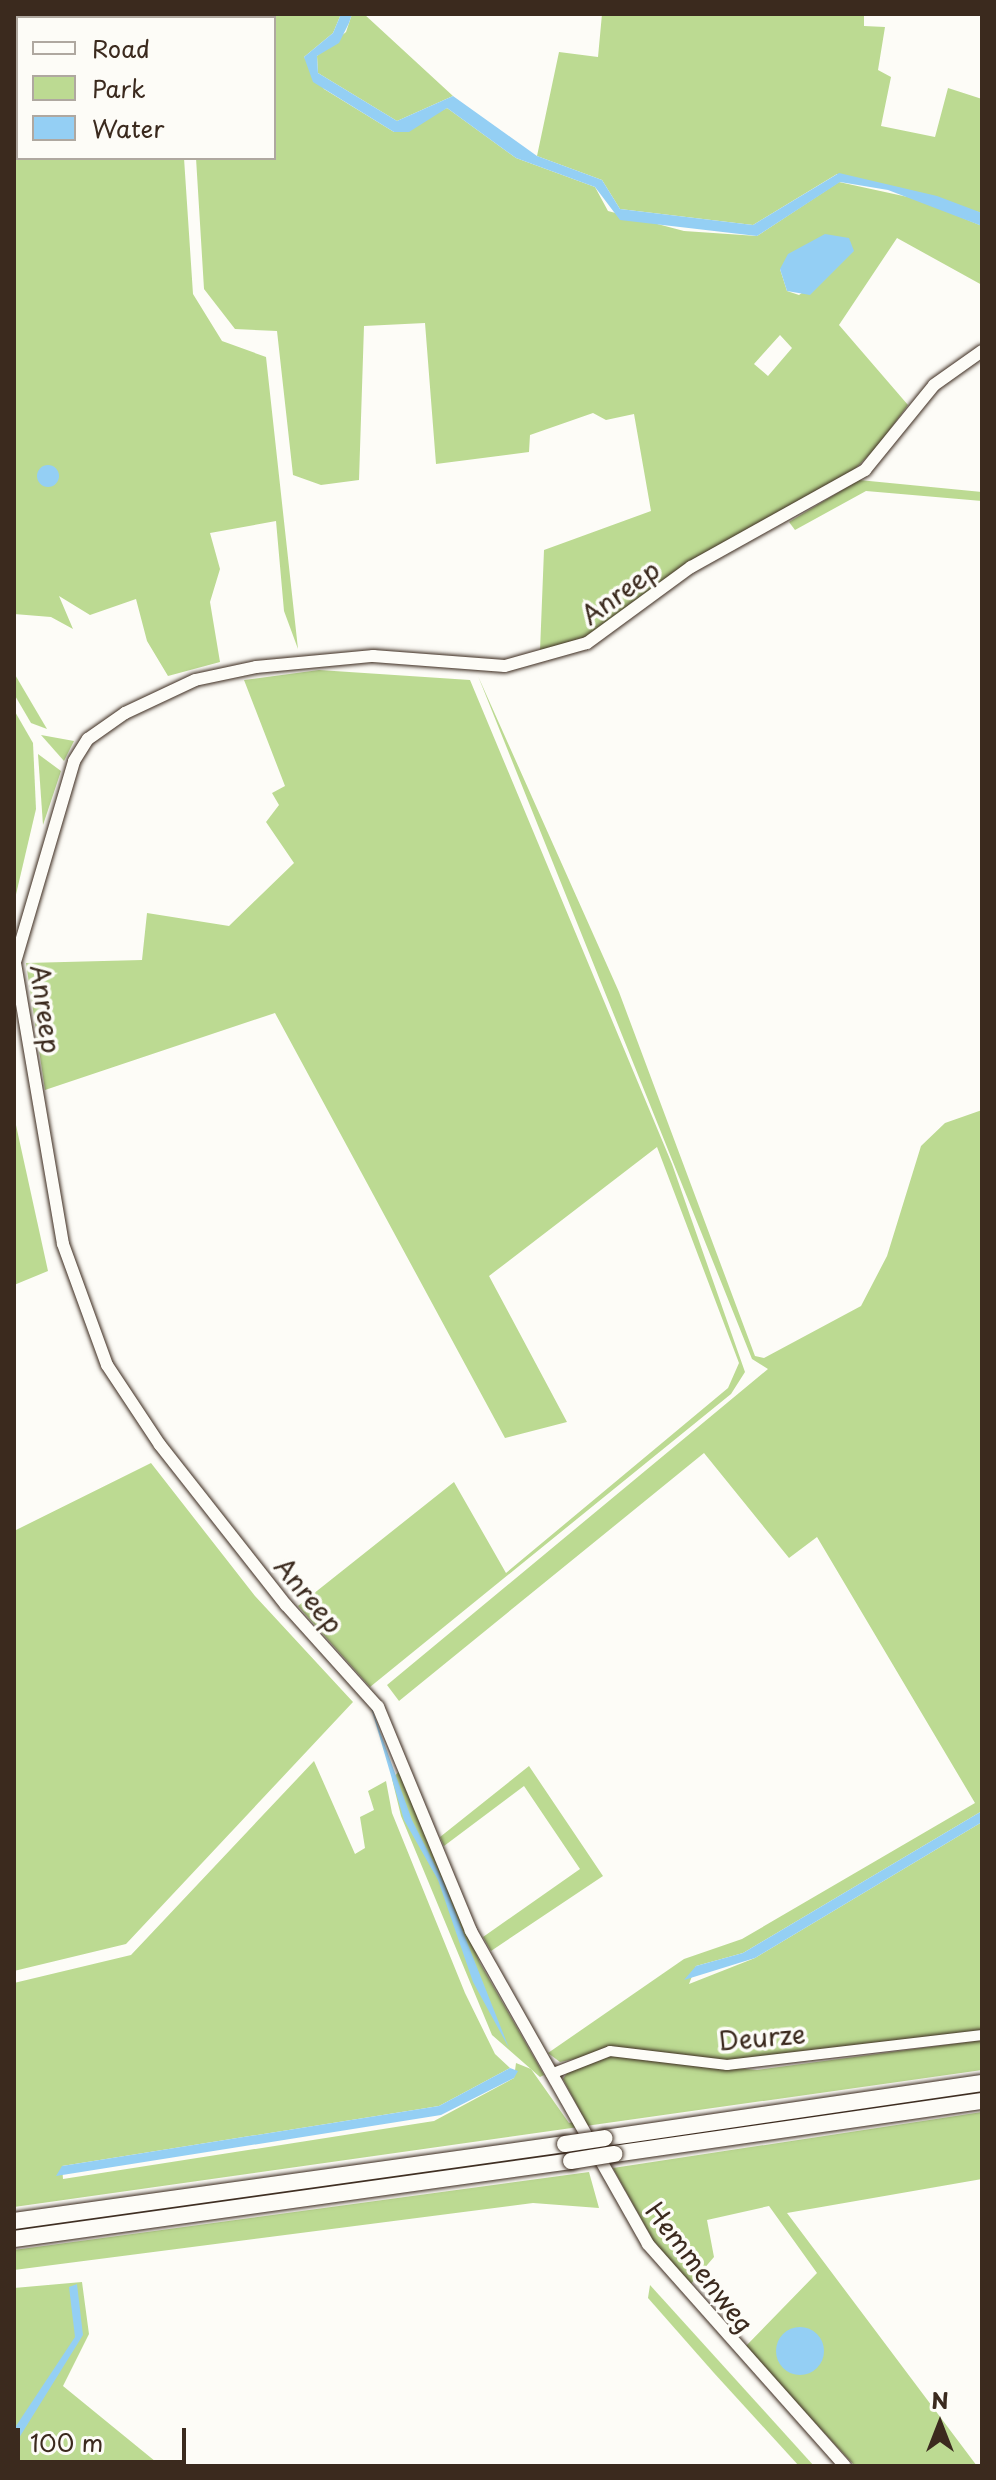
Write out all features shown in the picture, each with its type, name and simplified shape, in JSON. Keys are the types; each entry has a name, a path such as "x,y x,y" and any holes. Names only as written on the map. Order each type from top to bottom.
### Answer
{"highway":[{"path":"14,2221 982,2083"},
{"path":"14,2239 982,2101"}],"street":[{"name":"Anreep","path":"551,2074 471,1931 378,1707 160,1445 97,1345 63,1244 15,981 19,933 70,770 101,728 195,680 256,667 373,656 505,666 587,643 691,567 865,470 934,385 982,351"},
{"name":"Deurze","path":"551,2074 610,2051 727,2065 982,2035"},
{"name":"Hemmenweg","path":"551,2074 648,2244 845,2466"}],"green space":[{"path":"14,14 90,14 16,16 16,160 184,160 193,294 222,341 266,357 298,649 284,611 276,521 210,533 220,569 210,602 220,662 168,676 147,641 136,599 90,615 59,596 73,629 51,617 14,614"},
{"path":"184,14 341,14 333,33 304,57 324,89 394,132 447,108 516,158 595,187 608,211 684,231 757,236 839,182 917,199 982,226 982,285 897,238 839,325 908,405 876,448 850,474 697,557 588,636 540,651 544,550 651,511 634,414 606,420 593,413 530,435 529,452 436,464 425,323 364,326 359,480 321,485 293,475 277,331 235,329 204,289 196,160 276,160 276,16","holes":["780,269 826,276 799,295 787,291","780,335 792,348 768,376 754,364"]},
{"path":"352,14 364,14 453,96 397,121 318,73 317,56 346,32"},
{"path":"602,14 864,14 864,26 885,27 878,70 891,77 881,126 935,137 948,88 982,99 982,213 837,174 753,225 620,209 602,180 537,156 559,52 598,57"},
{"path":"859,480 982,492 982,501 866,491 795,530 789,522"},
{"path":"319,670 470,680 672,1164 745,1372 731,1394 370,1687 298,1606 454,1482 506,1573 728,1388 739,1363 657,1147 489,1276 567,1422 505,1438 275,1013 45,1090 26,963 142,960 147,913 229,926 294,863 266,822 279,805 272,793 285,786 244,680"},
{"path":"14,673 47,729 31,723 14,694"},
{"path":"478,676 619,992 755,1356 764,1358 861,1306 887,1256 921,1146 945,1123 982,1110 982,1811 743,1953 696,1966 689,1984 755,1958 982,1822 982,2031 727,2062 627,2048 560,2062 548,2053 684,1959 742,1939 975,1803 817,1537 789,1558 704,1453 399,1701 387,1685 768,1369 752,1359"},
{"path":"14,710 33,743 36,809 14,903"},
{"path":"41,735 74,741 64,761"},
{"path":"38,754 61,771 43,825"},
{"path":"14,1116 48,1271 14,1285"},
{"path":"151,1463 255,1596 353,1702 126,1944 14,1971 14,1531"},
{"path":"314,1761 355,1854 365,1848 360,1817 374,1810 368,1791 386,1781 392,1813 465,1993 495,2054 510,2068 439,2106 62,2166 63,2179 434,2121 514,2078 516,2063 531,2069 569,2123 585,2120 563,2079 567,2073 611,2056 757,2070 982,2040 982,2070 14,2207 14,1983 131,1955"},
{"path":"529,1766 603,1876 491,1951 483,1937 580,1869 524,1786 444,1846 440,1837"},
{"path":"400,1770 480,1963 544,2075 540,2077 492,2035 401,1816 392,1779"},
{"path":"982,2112 982,2179 787,2213 977,2466 855,2466 745,2347 817,2273 769,2206 707,2220 714,2257 690,2285 653,2240 613,2168"},
{"path":"589,2172 599,2208 533,2203 14,2270 14,2250"},
{"path":"82,2282 89,2334 63,2386 161,2466 14,2466 14,2288"},
{"path":"650,2285 814,2466 799,2466 714,2373 648,2298"}],"water":[{"path":"341,14 352,14 339,43 317,56 318,73 397,121 453,96 537,156 602,180 620,209 753,225 839,173 937,196 982,213 982,226 888,190 840,182 757,236 620,220 595,187 516,158 447,108 409,132 394,132 313,82 304,57 333,33"},
{"path":"825,234 849,238 854,251 810,295 787,291 780,269 788,254"},
{"path":"48,465 56,468 59,476 56,484 48,487 40,484 37,476 40,468"},
{"path":"370,1704 412,1820 442,1879 509,2048 473,1982 438,1880 404,1820"},
{"path":"982,1811 982,1822 755,1958 684,1980 696,1966 743,1953"},
{"path":"510,2068 518,2071 514,2078 441,2115 56,2176 62,2166 439,2106"},
{"path":"77,2284 83,2335 14,2446 14,2429 75,2337 69,2287"},
{"path":"800,2327 817,2334 824,2351 817,2368 800,2375 783,2368 776,2351 783,2334"}]}
